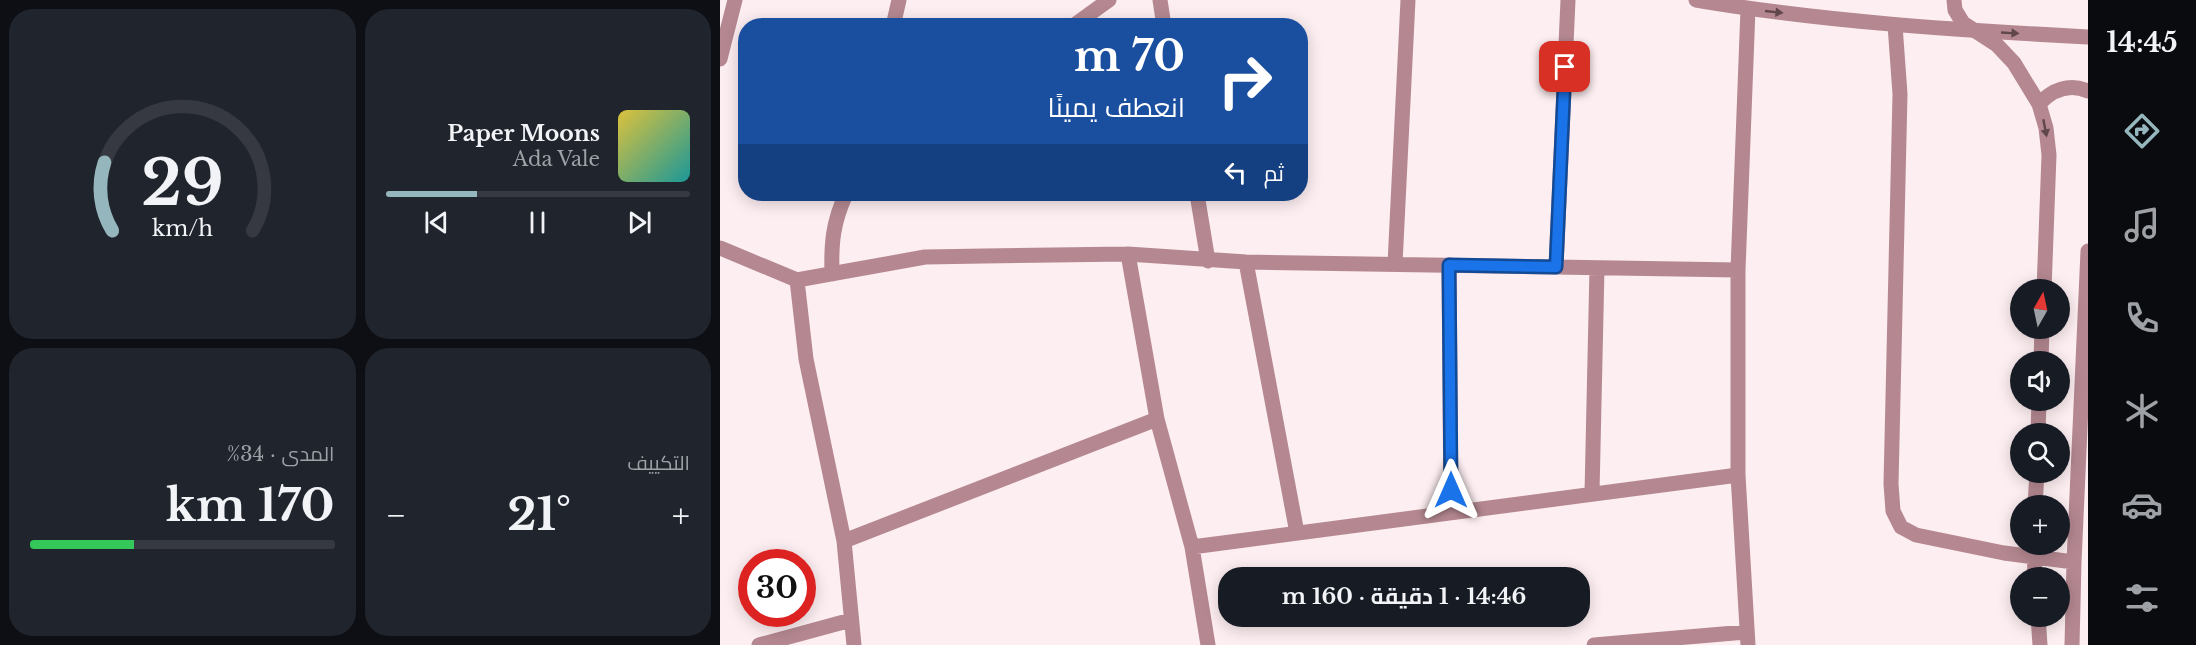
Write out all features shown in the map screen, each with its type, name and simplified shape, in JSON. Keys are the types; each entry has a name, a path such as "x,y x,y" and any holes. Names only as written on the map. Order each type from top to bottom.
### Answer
{"street":[{"path":"720,59 735,0"},
{"path":"895,18 899,0"},
{"path":"1084,18 1109,0"},
{"path":"1160,0 1163,18"},
{"path":"1395,264 1408,0"},
{"path":"1556,267 1568,0"},
{"path":"1696,0 1748,9 1895,25 2088,37"},
{"path":"1954,0 1959,17 1997,45 2014,63 2039,104 2046,128 2049,155 2044,279"},
{"path":"1594,645 1747,639 1738,475 1738,270 1748,9"},
{"path":"1895,25 1900,93 1891,484 1893,511 1901,526 1916,535 1939,541 2010,548"},
{"path":"2039,104 2046,96 2064,88 2074,87 2088,91"},
{"path":"832,274 831,246 835,218 843,201"},
{"path":"1198,201 1208,261"},
{"path":"720,248 797,280 925,257 1128,255 1245,262 1738,270"},
{"path":"2073,645 2074,562 2088,251"},
{"path":"1128,255 1157,419 1192,547 1208,645"},
{"path":"1245,262 1297,533"},
{"path":"1449,265 1451,513"},
{"path":"1592,493 1597,268"},
{"path":"797,280 806,359 843,541 854,645"},
{"path":"843,541 1157,419"},
{"path":"1192,547 1738,475"},
{"path":"2049,555 2074,562"},
{"path":"759,645 851,620"},
{"path":"2039,627 2040,645"}],"route":[{"path":"1451,490 1449,265 1556,267 1565,67"}]}
